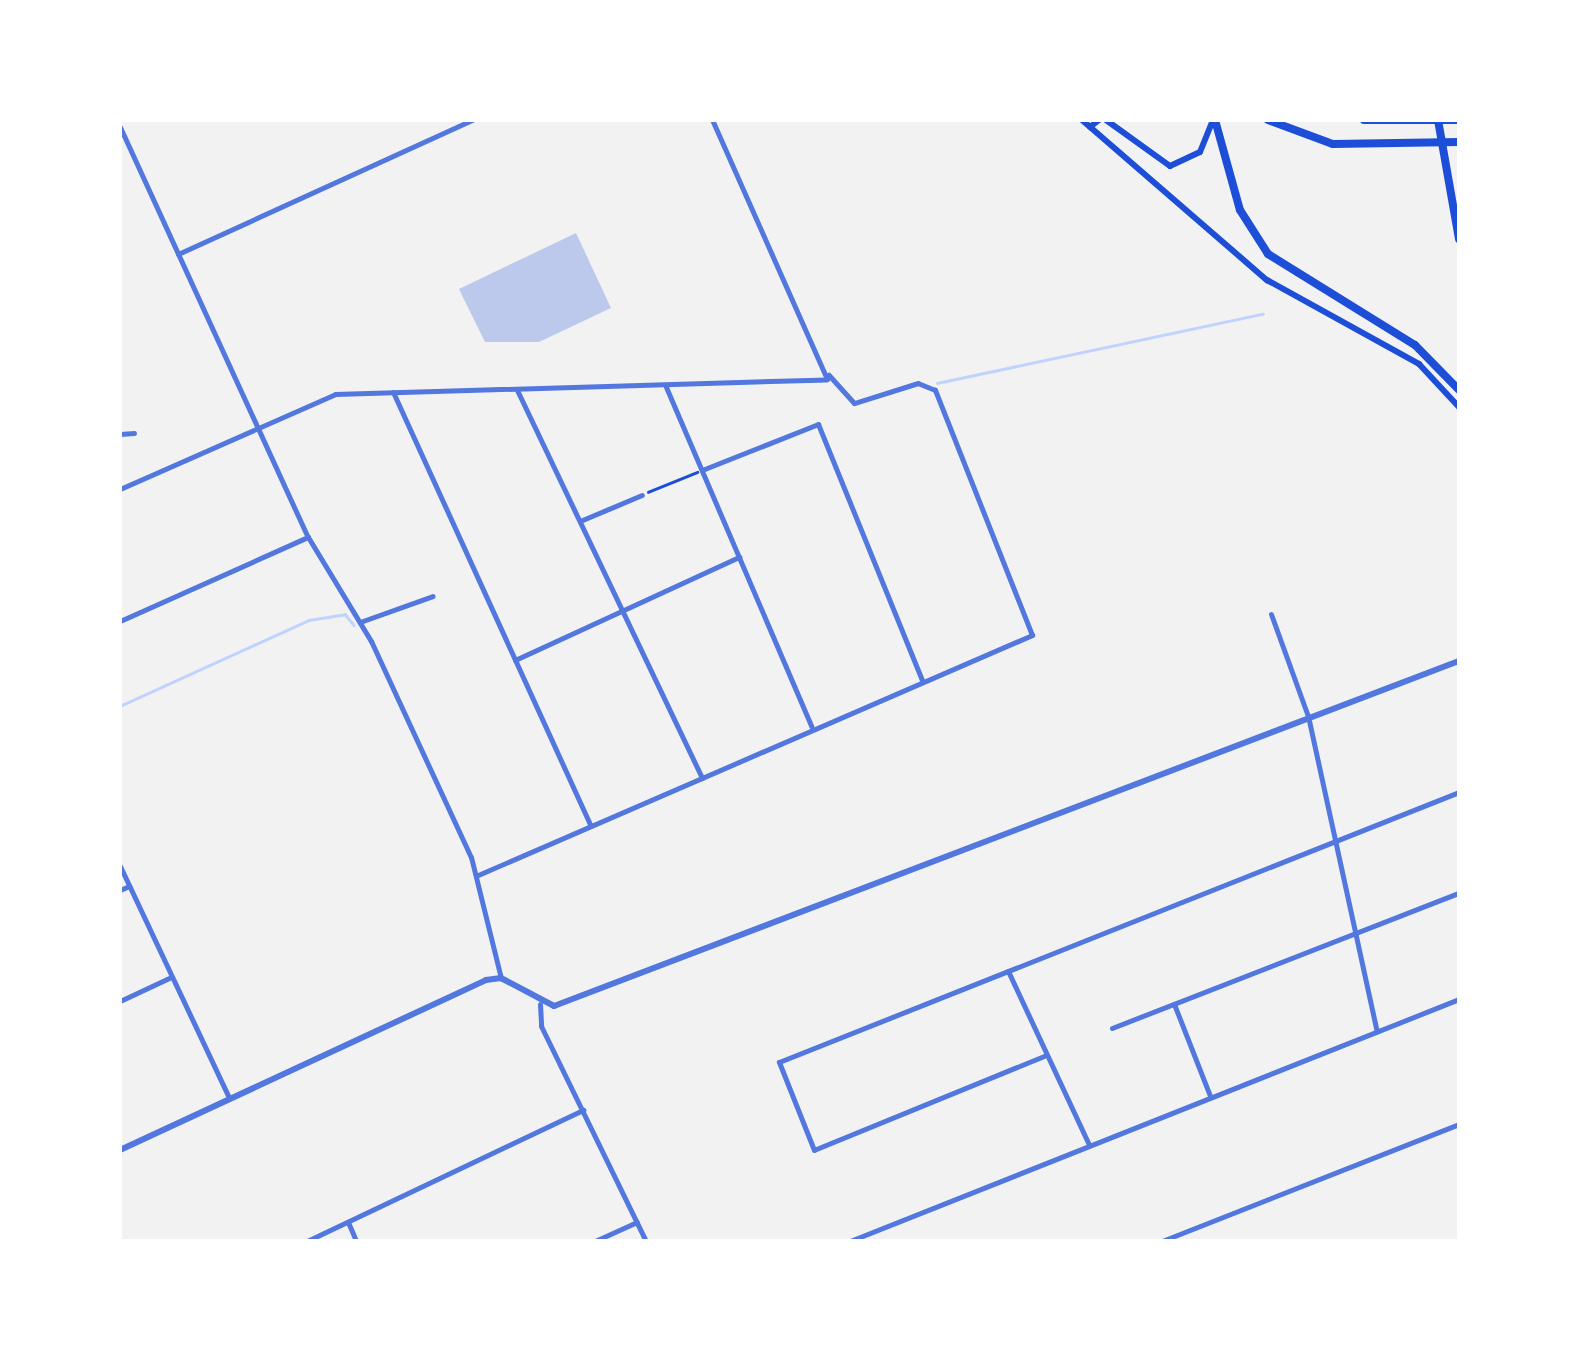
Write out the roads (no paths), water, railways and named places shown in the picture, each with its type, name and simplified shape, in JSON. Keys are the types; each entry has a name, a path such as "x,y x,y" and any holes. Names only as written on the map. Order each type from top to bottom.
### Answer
{"main road":[{"path":"1082,120 1267,280 1419,364 1459,407"},
{"path":"1090,127 1103,120 1148,158 1170,166 1194,159 1214,120"},
{"path":"1214,120 1240,210 1268,254 1416,344 1459,390"},
{"path":"1268,120 1333,144 1459,142"},
{"path":"1364,120 1458,120 1459,128"},
{"path":"1438,120 1459,238"}],"street":[{"path":"178,254 472,120"},
{"path":"478,874 702,778 811,726 1032,634 935,390 918,383 854,403 842,396 828,377 712,120"},
{"path":"120,127 308,537 360,622 478,874 501,978 540,1004 554,1006 1459,661"},
{"path":"120,489 335,394 666,386 828,377"},
{"path":"666,386 811,726"},
{"path":"517,390 702,778"},
{"path":"393,392 590,824"},
{"path":"702,470 818,424 922,680"},
{"path":"120,434 134,433"},
{"path":"580,521 642,494"},
{"path":"120,622 308,537"},
{"path":"515,660 739,557"},
{"path":"360,622 433,596"},
{"path":"1271,614 1308,716 1377,1032"},
{"path":"1044,1056 814,1150 778,1062 1336,836 1459,792"},
{"path":"120,866 229,1098"},
{"path":"120,890 130,886"},
{"path":"1112,1028 1459,893"},
{"path":"1008,971 1044,1056 1089,1146"},
{"path":"120,1001 171,978"},
{"path":"120,1150 501,978"},
{"path":"850,1241 1459,999"},
{"path":"540,1004 541,1026 646,1241"},
{"path":"1174,1004 1210,1096"},
{"path":"307,1241 583,1110"},
{"path":"1162,1241 1459,1124"},
{"path":"348,1222 356,1241"},
{"path":"595,1241 637,1222"}],"waterway":[{"path":"937,383 1263,314"},
{"path":"120,706 309,620 345,614 354,625"}]}
